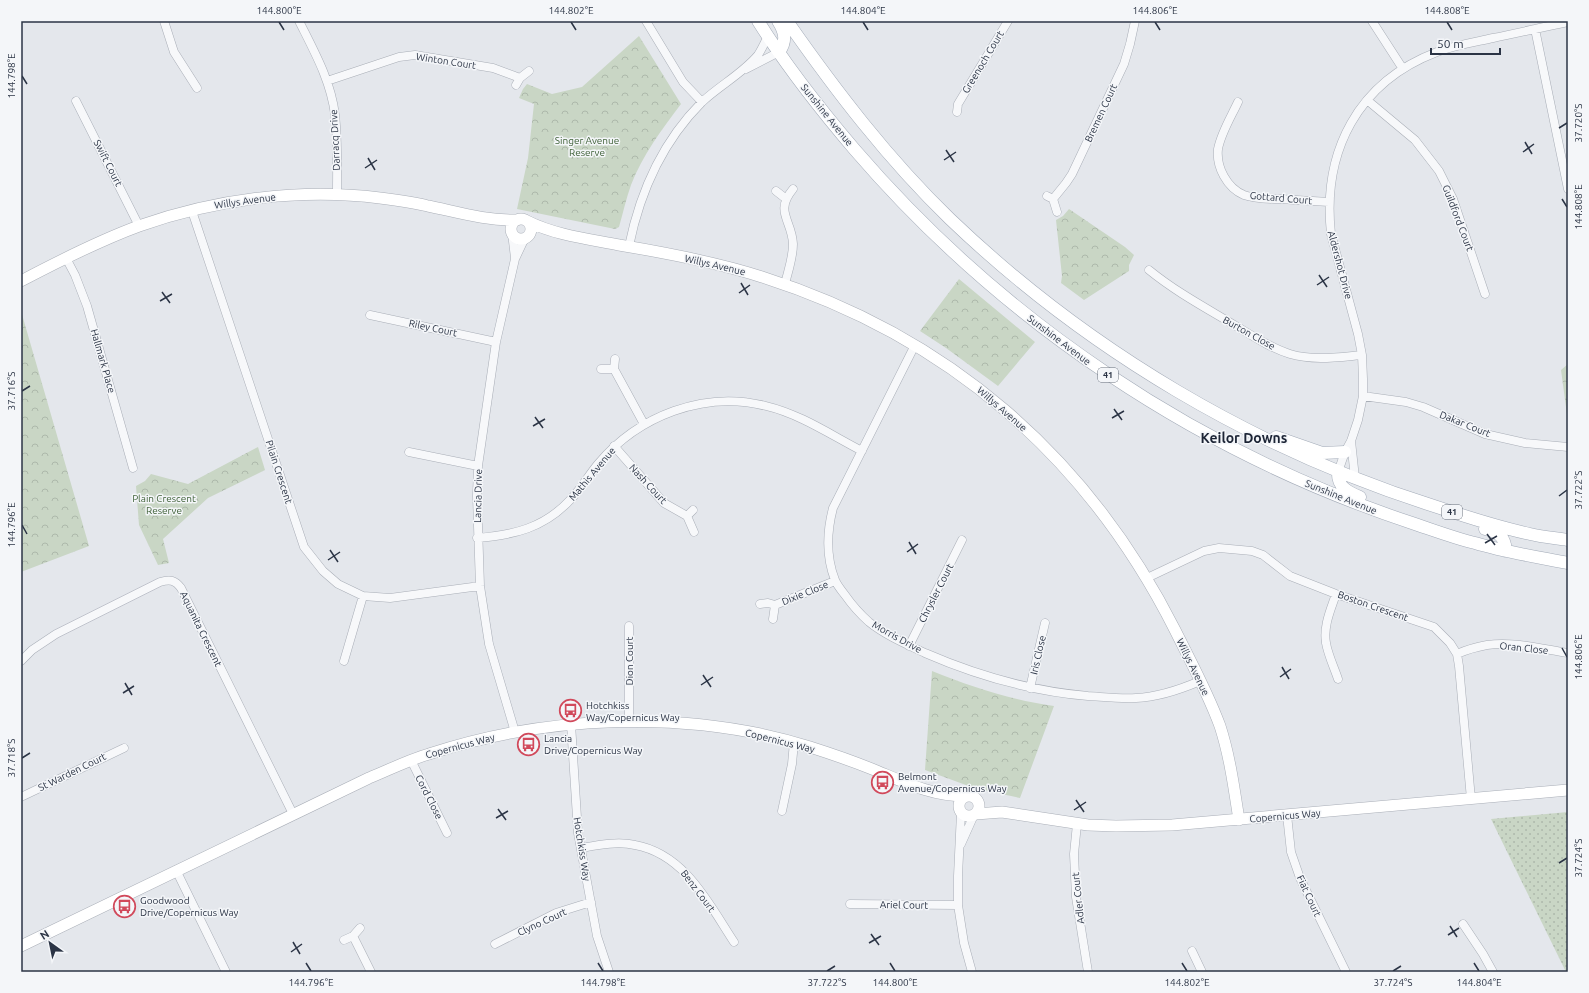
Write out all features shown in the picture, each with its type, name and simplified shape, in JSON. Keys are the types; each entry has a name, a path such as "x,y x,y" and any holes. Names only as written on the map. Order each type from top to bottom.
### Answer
{"main road":[{"name":"Sunshine Avenue","path":"758,21 796,77 838,130 885,184 923,223 960,259 990,285 1099,369 1151,402 1224,443 1321,489 1387,515 1474,543 1568,563"},
{"path":"778,21 785,39 779,52"},
{"name":"41","path":"787,21 828,80 878,142 949,218 1000,265 1051,306 1113,350 1179,393 1240,426 1338,472 1417,501 1530,534 1568,540"},
{"path":"1240,426 1287,440 1322,453 1345,452"},
{"path":"1338,472 1341,485 1347,492 1398,511 1425,528"},
{"path":"1417,501 1460,522 1496,532 1504,540 1506,551"}],"street":[{"path":"164,21 177,57 197,88"},
{"name":"Darracq Drive","path":"299,21 327,81 335,114 338,149 337,194"},
{"path":"646,21 683,82 702,102"},
{"name":"Greenoch Court","path":"955,106 1008,21"},
{"name":"Bremen Court","path":"1057,212 1050,197 1066,183 1072,174 1124,64 1135,21"},
{"path":"1372,21 1403,69"},
{"name":"Aldershot Drive","path":"1338,472 1358,420 1363,396 1362,355 1358,334 1331,234 1329,202 1332,172 1341,142 1355,116 1368,100 1384,84 1419,59 1455,46 1568,22"},
{"path":"1535,29 1568,189"},
{"path":"629,246 637,212 651,175 671,140 702,102 740,72 758,55 768,36"},
{"path":"740,72 779,52"},
{"name":"Winton Court","path":"327,81 400,57 415,55 493,68 518,82 529,71"},
{"name":"Guildford Court","path":"1368,100 1411,136 1439,171 1453,199 1485,294"},
{"name":"Swift Court","path":"76,101 139,226"},
{"name":"Gottard Court","path":"1238,102 1222,134 1218,150 1218,162 1223,175 1232,186 1242,194 1254,198 1329,202"},
{"path":"785,284 792,257 793,243 784,212 785,198 793,189"},
{"path":"776,191 785,198"},
{"name":"Willys Avenue","path":"21,281 66,258 139,226 192,211 257,198 337,194 405,202 482,217 522,221 557,233 629,246 723,266 785,284 851,311 915,345 942,362 980,390 1049,451 1106,516 1147,578 1200,681 1215,715 1227,750 1233,776 1239,820"},
{"name":"Pilain Crescent","path":"192,211 304,547 323,571 338,584 363,596 390,598 480,586"},
{"name":"Willys Avenue","path":"482,217 504,227 512,233"},
{"path":"522,221 530,227 530,233 528,236 518,239 512,233 511,226 522,221"},
{"name":"Lancia Drive","path":"512,233 515,259"},
{"name":"Willys Avenue","path":"528,236 541,233 557,233"},
{"name":"Lancia Drive","path":"515,732 489,644 480,586 477,538 478,466 496,342 515,259 523,242 528,236"},
{"name":"Hallmark Place","path":"66,258 75,275 87,306 133,468"},
{"name":"Burton Close","path":"1150,270 1176,290 1272,347 1290,354 1308,357 1362,355"},
{"name":"Riley Court","path":"370,315 496,342"},
{"name":"Morris Drive","path":"915,345 833,508 829,522 829,553 835,581 857,611 870,623 909,646 972,672 1030,688 1055,693 1126,699 1158,696 1184,688 1200,681"},
{"path":"615,359 614,369 644,424"},
{"path":"601,369 614,369"},
{"name":"Dakar Court","path":"1363,396 1406,402 1423,407 1485,434 1525,443 1568,448"},
{"name":"Mathis Avenue","path":"477,538 516,533 543,522 558,512 571,500 597,465 614,446 644,424 682,408 704,404 748,402 766,406 804,420 862,451"},
{"name":"Aldershot Drive","path":"1351,441 1355,478"},
{"name":"Nash Court","path":"614,446 664,503 690,513 694,532"},
{"path":"409,452 478,466"},
{"name":"Chrysler Court","path":"909,646 962,540"},
{"name":"Boston Crescent","path":"1147,578 1204,551 1219,548 1245,550 1263,556 1290,576 1336,594 1434,627 1450,643 1456,654 1461,678 1471,799"},
{"name":"Aquanita Crescent","path":"21,661 32,650 56,634 160,582 170,580 176,582 181,588 293,814"},
{"name":"Dixie Close","path":"760,604 768,603 775,606 835,581"},
{"path":"1336,594 1325,632 1326,643 1338,679"},
{"path":"344,661 363,596"},
{"name":"Dixie Close","path":"773,619 775,606"},
{"name":"Iris Close","path":"1030,688 1045,622"},
{"name":"Dion Court","path":"629,626 629,720"},
{"name":"Oran Close","path":"1456,654 1475,648 1498,644 1510,644 1568,653"},
{"name":"Copernicus Way","path":"21,946 293,814 411,760 446,748 515,732 571,724 629,720 708,726 794,742 856,763 931,792 961,812"},
{"name":"Hotchkiss Way","path":"571,724 578,833 597,936 609,972"},
{"path":"782,811 792,764 794,742"},
{"name":"St Warden Court","path":"21,797 124,748"},
{"name":"Cord Close","path":"411,760 447,833"},
{"name":"Copernicus Way","path":"975,815 1002,812 1077,824 1143,826 1239,820 1568,790"},
{"name":"Copernicus Way","path":"931,792 965,796"},
{"path":"960,848 980,805 977,799 971,796 965,796 960,802 959,808 961,812 958,905 964,943 972,972"},
{"name":"Copernicus Way","path":"977,799 1002,812"},
{"path":"961,812 969,817 975,815"},
{"name":"Fiat Court","path":"1287,815 1290,852 1300,878 1346,972"},
{"name":"Adler Court","path":"1077,824 1074,854 1076,897 1088,972"},
{"name":"Benz Court","path":"581,848 612,844 635,844 664,855 677,864 687,874 734,942"},
{"path":"176,870 226,972"},
{"name":"Clyno Court","path":"495,944 556,913 591,902"},
{"name":"Ariel Court","path":"850,904 958,905"},
{"path":"1463,924 1493,972"},
{"path":"344,940 353,936 360,928"},
{"path":"353,936 371,972"},
{"path":"1192,951 1202,972"}],"green space":[{"name":"Singer Avenue Reserve","path":"639,36 681,104 660,133 641,164 631,185 619,227 615,229 517,209 528,158 534,104 519,98 523,89 527,84 552,94 582,87"},
{"path":"1069,209 1125,247 1134,255 1129,265 1129,271 1084,300 1061,283 1062,276 1056,220 1063,216"},
{"path":"959,279 1035,342 998,386 920,331"},
{"path":"21,311 89,546 21,572"},
{"path":"1568,364 1568,422 1561,370"},
{"name":"Plain Crescent Reserve","path":"258,447 265,470 208,498 163,539 169,563 158,565 139,525 136,486 145,481 151,474 188,484"},
{"path":"932,671 992,692 1054,706 1020,798 974,788 925,770"},
{"path":"1568,812 1568,972 1566,972 1491,819"}],"place":[{"name":"Hotchkiss Way/Copernicus Way","path":"571,711"},
{"name":"Lancia Drive/Copernicus Way","path":"529,744"},
{"name":"Belmont Avenue/Copernicus Way","path":"882,782"},
{"name":"Goodwood Drive/Copernicus Way","path":"124,906"}],"district":[{"name":"Keilor Downs","path":"1244,438"}]}
